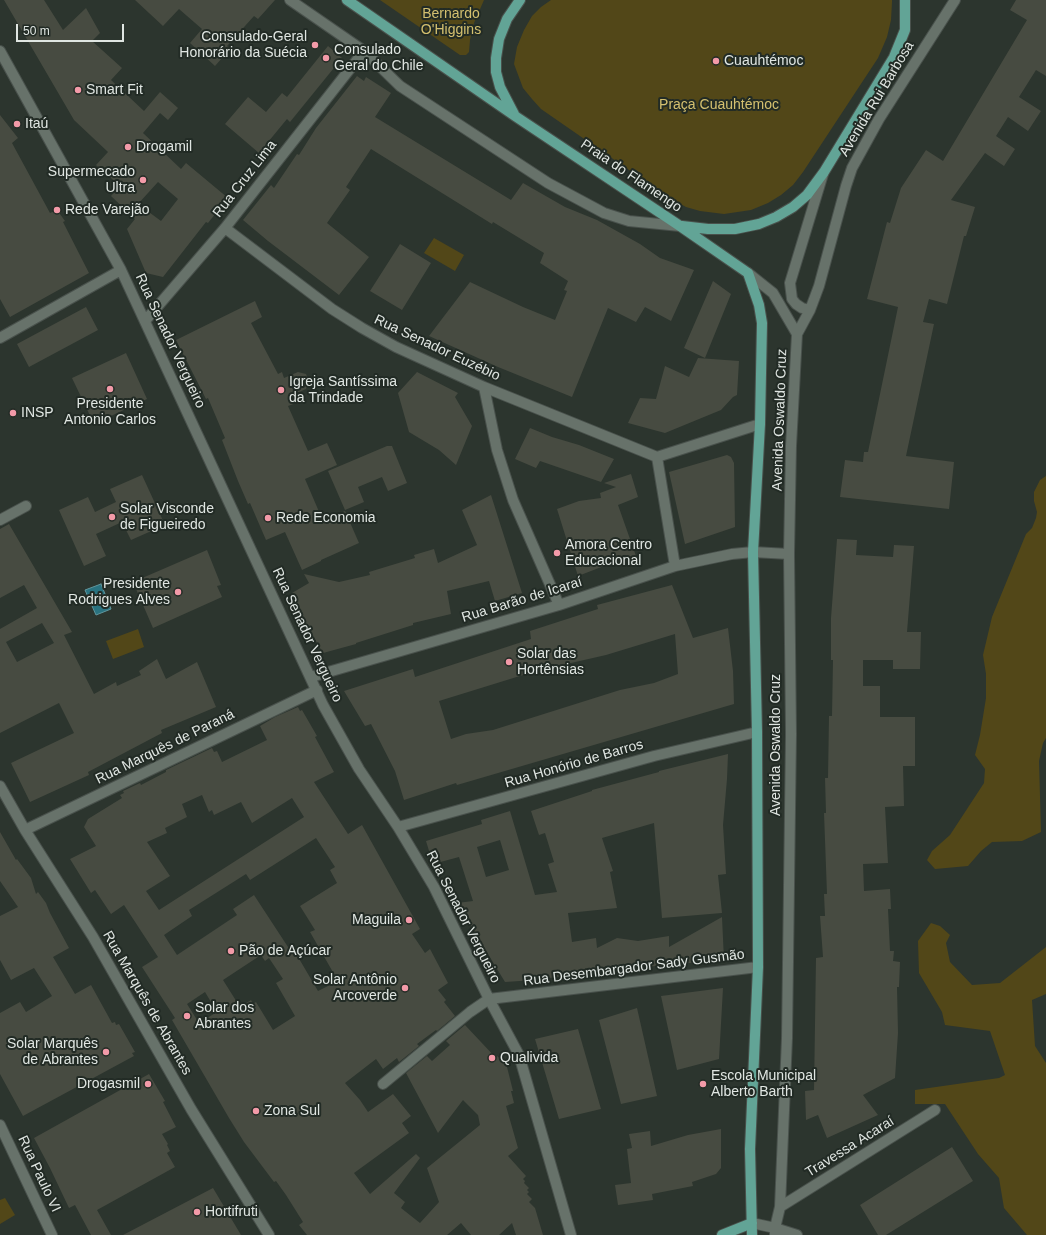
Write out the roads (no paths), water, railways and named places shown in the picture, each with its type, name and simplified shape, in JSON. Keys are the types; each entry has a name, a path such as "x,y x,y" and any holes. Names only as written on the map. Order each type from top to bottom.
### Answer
{"main road":[{"name":"Praia do Flamengo","path":"347,0 515,116 680,226"},
{"path":"515,116 500,86 496,72 496,58 499,39 507,19 520,0"},
{"path":"680,226 708,229 735,229 758,224 776,217 793,207 807,195 824,172 894,57 905,30 905,0"},
{"name":"Avenida Oswaldo Cruz","path":"680,226 748,273 759,305 762,323 760,424 753,552 758,732 758,967 750,1149 752,1235"},
{"path":"722,1235 752,1223"}],"street":[{"name":"Praia do Flamengo","path":"290,0 364,51 400,86 548,183 604,213 629,221 680,226"},
{"name":"Avenida Rui Barbosa","path":"797,334 810,310 819,286 852,168 879,119 955,0"},
{"name":"Rua Senador Vergueiro","path":"0,51 121,270 323,704 359,769 398,827 434,887 489,999 519,1055 571,1235"},
{"name":"Rua Cruz Lima","path":"145,321 225,228 364,51"},
{"path":"810,310 802,308 796,304 792,298 790,284 824,172"},
{"name":"Rua Senador Euzébio","path":"225,228 332,309 396,347 484,386 657,457"},
{"path":"0,338 121,270"},
{"name":"Avenida Oswaldo Cruz","path":"748,273 773,293 797,334 791,446 789,554 791,734 787,1038 780,1207 775,1231"},
{"path":"484,386 497,450 513,500 559,605"},
{"path":"675,566 657,457 760,424"},
{"path":"0,520 26,506"},
{"name":"Rua Barão de Icaraí","path":"311,677 559,605 675,566 732,554 753,552 789,554"},
{"name":"Rua Marquês de Paraná","path":"25,830 317,690"},
{"name":"Rua Honório de Barros","path":"398,827 654,756 758,732"},
{"name":"Rua Marquês de Abrantes","path":"0,786 25,830 93,937 192,1109 269,1235"},
{"name":"Rua Desembargador Sady Gusmão","path":"489,999 758,967"},
{"path":"383,1084 470,1012 489,999"},
{"name":"Travessa Acaraí","path":"780,1207 935,1110"},
{"name":"Rua Paulo VI","path":"0,1125 52,1235"},
{"path":"752,1223 775,1231 797,1235"}],"water":[{"path":"101,584 111,609 96,615 85,590"}],"place":[{"name":"Consulado-Geral Honorário da Suécia","path":"315,45"},
{"name":"Consulado Geral do Chile","path":"326,58"},
{"name":"Cuauhtémoc","path":"716,61"},
{"name":"Smart Fit","path":"78,90"},
{"name":"Itaú","path":"17,124"},
{"name":"Drogamil","path":"128,147"},
{"name":"Supermecado Ultra","path":"143,180"},
{"name":"Rede Varejão","path":"57,210"},
{"name":"Presidente Antonio Carlos","path":"110,389"},
{"name":"Igreja Santíssima da Trindade","path":"281,390"},
{"name":"INSP","path":"13,413"},
{"name":"Solar Visconde de Figueiredo","path":"112,517"},
{"name":"Rede Economia","path":"268,518"},
{"name":"Amora Centro Educacional","path":"557,553"},
{"name":"Presidente Rodrigues Alves","path":"178,592"},
{"name":"Solar das Hortênsias","path":"509,662"},
{"name":"Maguila","path":"409,920"},
{"name":"Pão de Açúcar","path":"231,951"},
{"name":"Solar Antônio Arcoverde","path":"405,988"},
{"name":"Solar dos Abrantes","path":"187,1016"},
{"name":"Solar Marquês de Abrantes","path":"106,1052"},
{"name":"Qualivida","path":"492,1058"},
{"name":"Drogasmil","path":"148,1084"},
{"name":"Escola Municipal Alberto Barth","path":"703,1084"},
{"name":"Zona Sul","path":"256,1111"},
{"name":"Hortifruti","path":"197,1212"}],"park label":[{"name":"Bernardo O'Higgins","path":"451,22"},
{"name":"Praça Cuauhtémoc","path":"719,105"}]}
